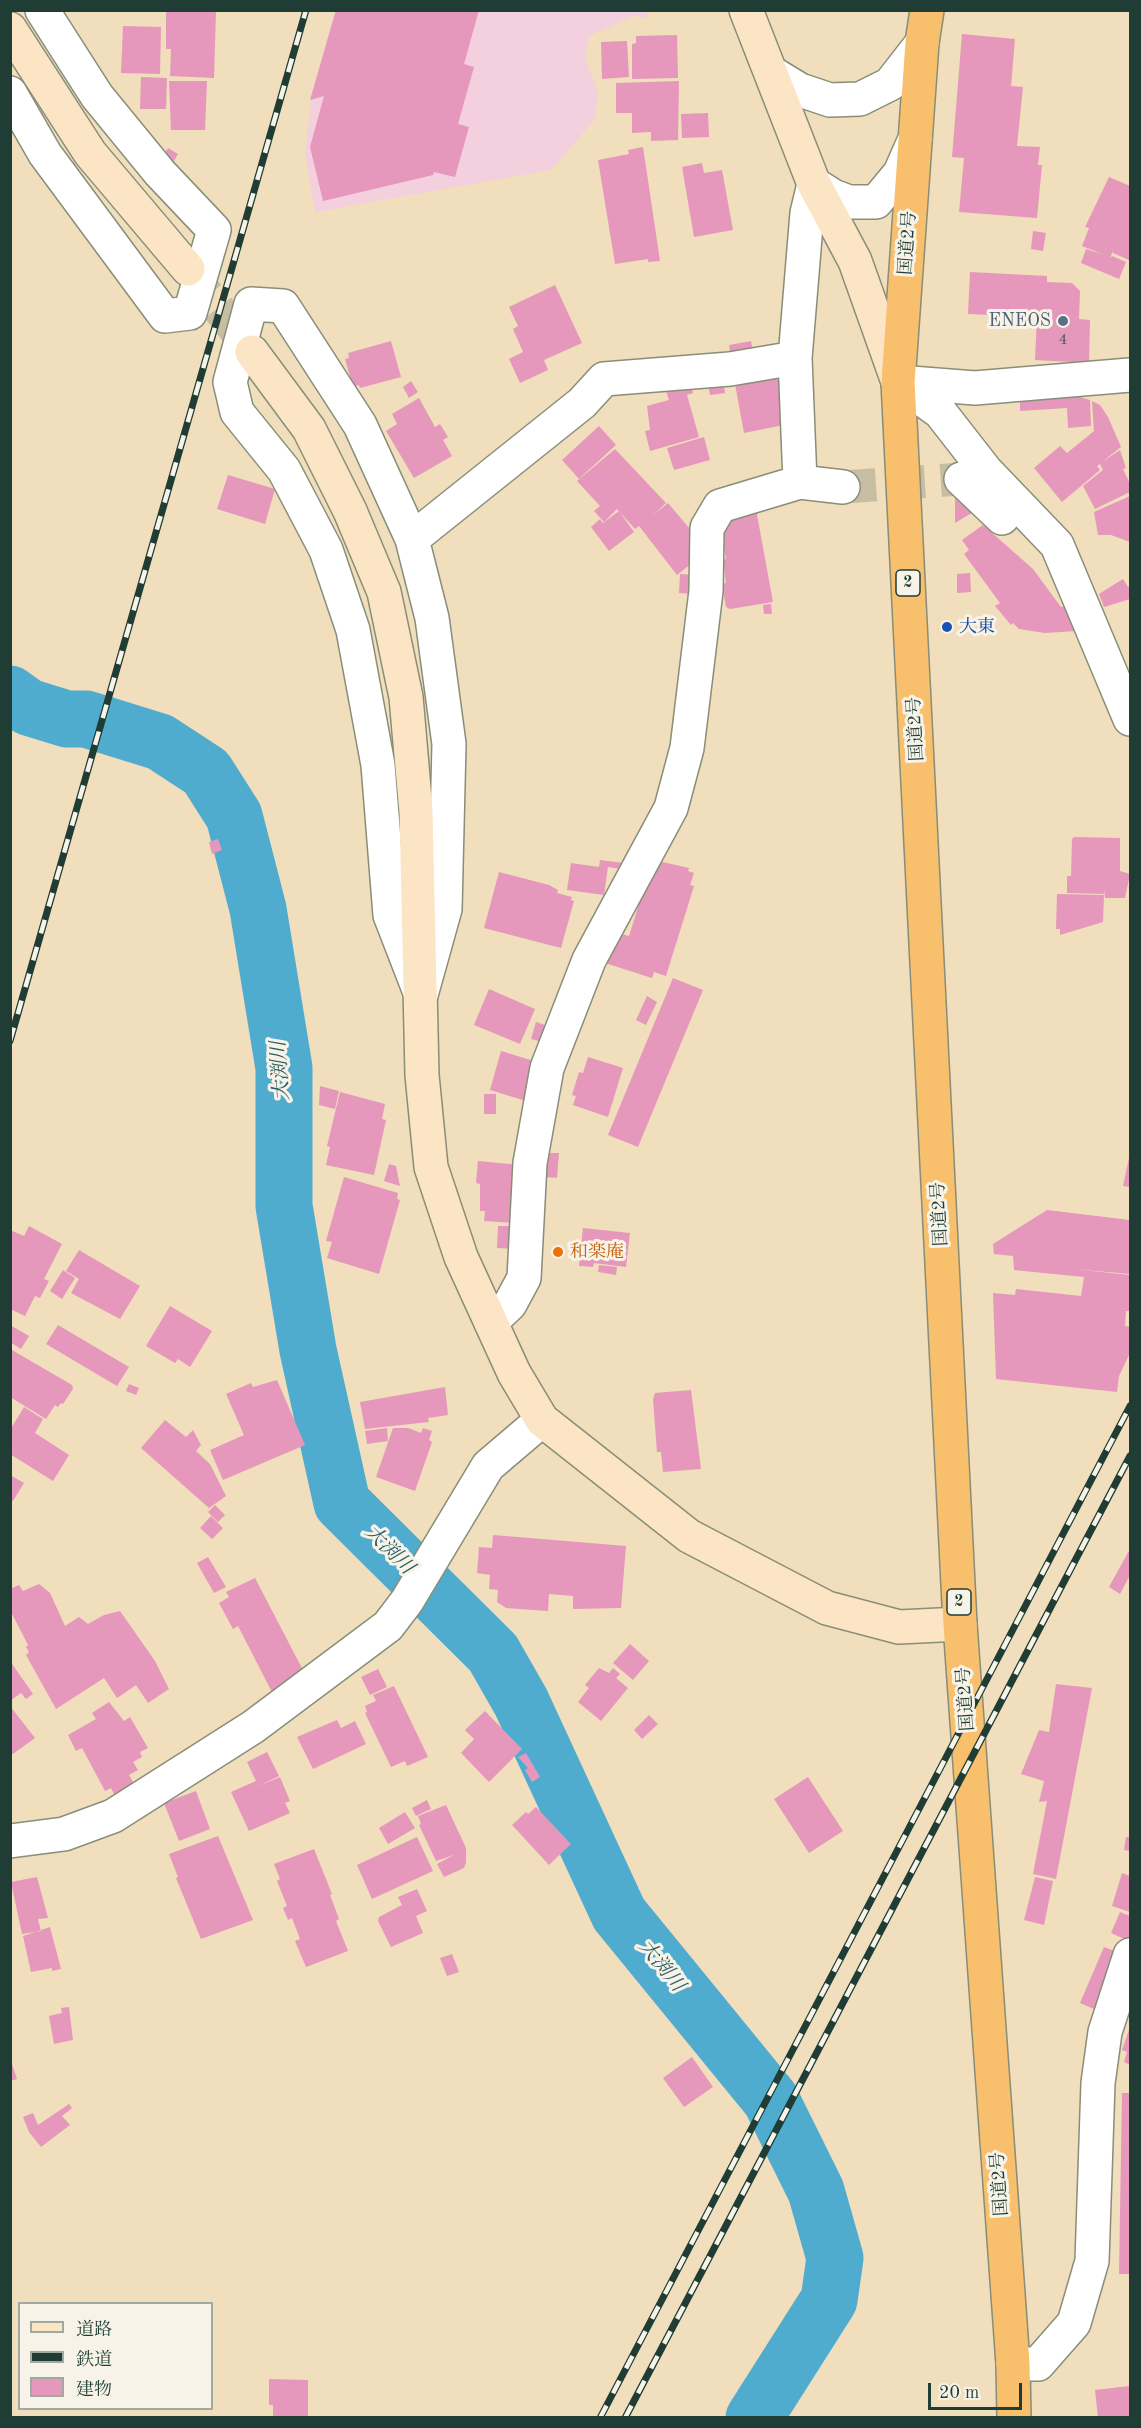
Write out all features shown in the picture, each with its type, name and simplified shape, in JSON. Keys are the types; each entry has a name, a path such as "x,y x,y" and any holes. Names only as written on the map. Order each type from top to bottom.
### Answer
{"highway":[{"name":"国道2号","path":"927,10 922,43 898,382 960,1624 1013,2364 1014,2418"}],"street":[{"path":"10,93 45,154 165,316 190,313 214,230 160,172 97,96 42,10"},
{"path":"746,10 814,184 855,261 898,382 940,412 986,471 1057,545 1131,719"},
{"path":"10,29 90,153 188,269"},
{"path":"772,73 800,90 830,100 860,99 890,84 922,43"},
{"path":"814,184 832,196 849,202 876,202 900,173 915,138"},
{"path":"800,482 795,358 807,213 814,184"},
{"path":"251,304 284,306 360,425 412,539 432,618 449,744 445,909 420,995 390,915 378,765 353,630 326,550 284,470 237,412 230,382 251,304"},
{"path":"252,352 309,429 350,511 384,592 406,697 416,812 422,1075 431,1167 461,1257 514,1373 542,1420 689,1536 826,1608 899,1627 960,1624"},
{"path":"412,539 582,403 604,379 730,369 795,358"},
{"path":"898,382 975,388 1131,375"},
{"path":"961,479 1042,555 1070,574"},
{"path":"491,1322 510,1304 524,1278 530,1163 547,1068 589,960 670,808 679,778 687,748 704,602 707,528 720,506 800,482 843,487"},
{"path":"10,1841 64,1833 113,1816 254,1727 388,1626 407,1601 488,1467 542,1420"},
{"path":"1013,2364 1038,2364 1074,2323 1092,2261 1098,2083 1105,2032 1131,1955"}],"shaded area":[{"path":"335,11 648,11 647,18 634,16 589,36 585,59 598,91 595,119 551,170 315,212 305,153 312,93"}],"building":[{"path":"216,10 214,78 170,76 171,49 166,49 166,11"},
{"path":"336,10 479,10 464,64 474,67 458,124 469,127 455,177 434,172 433,175 323,201 310,147 324,96 310,100"},
{"path":"123,26 161,27 160,74 121,73"},
{"path":"962,34 1015,39 1011,86 1023,87 1017,146 1040,147 1038,165 1042,165 1037,218 959,212 964,158 952,157"},
{"path":"677,35 678,78 632,79 632,44 636,43 636,36"},
{"path":"627,41 629,77 602,79 601,42"},
{"path":"141,77 167,78 166,109 140,109"},
{"path":"169,81 207,81 205,130 171,130"},
{"path":"679,81 678,140 651,141 651,132 632,133 632,113 616,113 616,83"},
{"path":"708,113 709,137 682,138 681,114"},
{"path":"643,147 660,261 648,262 648,259 615,264 598,160 629,154 628,150"},
{"path":"168,148 178,154 174,161 164,154"},
{"path":"702,163 704,173 722,170 733,230 694,237 682,167"},
{"path":"1109,177 1130,186 1130,257 1129,260 1113,251 1110,258 1112,256 1126,262 1119,279 1081,263 1086,249 1105,255 1082,246 1089,228 1085,227"},
{"path":"1033,231 1046,233 1043,251 1031,249"},
{"path":"970,272 1047,276 1047,282 1072,283 1080,291 1079,319 1090,320 1089,363 1035,360 1037,317 968,314"},
{"path":"555,285 582,343 544,360 548,370 520,383 509,359 523,352 513,329 518,326 509,307"},
{"path":"391,341 401,377 360,388 359,385 353,387 345,359 349,358 348,353"},
{"path":"751,341 753,353 731,357 729,345"},
{"path":"777,377 789,424 744,433 735,384"},
{"path":"411,381 418,392 409,398 403,387"},
{"path":"690,381 693,393 687,395 699,437 650,451 645,431 650,430 647,406 669,400 665,388"},
{"path":"723,381 725,393 710,395 708,384"},
{"path":"1067,393 1090,400 1091,426 1068,428 1067,408 1020,411 1020,396"},
{"path":"419,398 435,427 440,424 448,437 443,440 452,456 414,478 386,431 397,424 392,414"},
{"path":"1092,401 1100,405 1108,417 1121,447 1102,462 1120,450 1126,468 1123,469 1130,484 1130,492 1095,509 1083,486 1103,470 1100,464 1097,466 1100,470 1062,502 1034,468 1060,446 1067,453 1094,431"},
{"path":"599,426 616,445 579,479 562,460"},
{"path":"704,437 710,460 674,470 667,448"},
{"path":"615,449 666,503 652,516 668,503 695,535 696,560 677,575 639,526 635,529 617,509 604,522 594,511 600,506 577,481"},
{"path":"228,475 275,489 265,524 217,509"},
{"path":"959,495 975,511 955,523 955,496"},
{"path":"1130,496 1130,542 1111,535 1098,535 1094,512"},
{"path":"756,509 773,602 730,609 726,607 722,584 726,583 723,560 726,559 720,524 724,516 730,516 730,513"},
{"path":"619,511 634,532 609,551 591,527 600,519 603,523"},
{"path":"983,525 1033,569 1061,607 1072,604 1077,631 1045,633 1019,629 1013,623 1011,625 995,606 1000,603 964,554 969,550 962,540"},
{"path":"970,573 971,592 957,593 957,574"},
{"path":"680,574 696,575 694,594 679,593"},
{"path":"1123,579 1128,587 1130,586 1130,599 1104,607 1099,594"},
{"path":"771,604 772,614 764,614 763,605"},
{"path":"1074,837 1120,838 1120,871 1130,874 1125,898 1105,898 1104,889 1104,894 1067,893 1067,876 1071,876 1072,839"},
{"path":"218,839 222,850 212,854 209,842"},
{"path":"600,860 623,863 622,869 608,867 604,895 567,890 571,863 599,867"},
{"path":"658,861 689,868 688,871 694,873 690,885 694,886 666,976 654,972 652,978 605,963 618,933 629,936 649,872"},
{"path":"499,872 549,885 558,890 557,893 572,897 571,900 574,901 561,948 484,928"},
{"path":"1057,894 1104,895 1103,922 1060,935 1060,929 1056,929"},
{"path":"673,978 703,990 638,1147 608,1135"},
{"path":"489,989 535,1009 520,1044 474,1025"},
{"path":"647,996 657,1002 646,1025 636,1020"},
{"path":"536,1022 551,1027 547,1043 531,1039"},
{"path":"501,1051 537,1062 526,1101 490,1090"},
{"path":"588,1057 623,1068 608,1117 573,1105 576,1096 572,1095 579,1072 583,1073"},
{"path":"320,1086 339,1091 335,1109 319,1105"},
{"path":"340,1092 385,1104 382,1119 386,1120 374,1175 326,1165 330,1147 327,1146"},
{"path":"484,1094 496,1094 496,1114 484,1114"},
{"path":"548,1153 559,1153 557,1178 546,1177"},
{"path":"1130,1158 1130,1187 1123,1186"},
{"path":"478,1161 520,1165 515,1223 484,1221 485,1211 480,1211 480,1184 476,1183"},
{"path":"389,1164 396,1166 400,1186 384,1181"},
{"path":"344,1177 398,1193 397,1199 400,1200 379,1274 327,1258 332,1242 326,1241"},
{"path":"1047,1210 1130,1220 1130,1274 1073,1269 1130,1275 1130,1311 1126,1311 1125,1326 1130,1327 1130,1353 1119,1376 1117,1392 996,1379 993,1293 1015,1295 1016,1289 1081,1296 1084,1277 1014,1270 1013,1256 994,1254 993,1244"},
{"path":"29,1226 62,1244 44,1279 49,1281 40,1298 35,1296 25,1316 10,1309 10,1230 24,1236"},
{"path":"498,1226 517,1226 517,1249 497,1248"},
{"path":"583,1228 630,1233 626,1267 594,1263 593,1267 579,1266"},
{"path":"79,1250 140,1286 120,1319 71,1293 79,1279 66,1271"},
{"path":"599,1265 617,1267 616,1275 598,1272"},
{"path":"63,1270 75,1278 62,1299 50,1291"},
{"path":"170,1306 212,1331 190,1367 178,1359 175,1363 146,1346"},
{"path":"10,1325 29,1336 21,1349 10,1342"},
{"path":"58,1325 129,1367 117,1386 46,1344"},
{"path":"12,1350 72,1385 73,1389 63,1404 61,1403 58,1407 55,1405 46,1419 10,1397"},
{"path":"277,1380 305,1445 223,1480 210,1450 244,1435 226,1394 251,1383 253,1387"},
{"path":"129,1384 139,1388 136,1395 126,1391"},
{"path":"445,1387 448,1415 428,1418 429,1422 365,1429 360,1402"},
{"path":"691,1390 701,1469 663,1472 661,1452 657,1452 653,1399 655,1393"},
{"path":"24,1407 43,1419 35,1433 69,1455 53,1481 10,1454 10,1430"},
{"path":"165,1420 186,1437 193,1430 201,1445 196,1451 210,1464 226,1496 209,1508 141,1448"},
{"path":"387,1428 388,1441 367,1444 365,1431"},
{"path":"393,1428 408,1428 421,1433 423,1428 432,1431 429,1440 432,1442 415,1491 376,1477"},
{"path":"10,1475 24,1483 13,1501 10,1499"},
{"path":"215,1505 225,1515 218,1522 208,1512"},
{"path":"211,1516 223,1528 212,1539 200,1528"},
{"path":"493,1535 626,1546 621,1608 573,1609 573,1596 549,1594 548,1611 506,1608 497,1602 498,1590 489,1589 490,1575 477,1573 479,1547 492,1548"},
{"path":"1130,1549 1130,1575 1120,1594 1109,1587"},
{"path":"208,1557 226,1587 214,1593 197,1563"},
{"path":"255,1578 305,1674 274,1696 238,1626 233,1629 219,1603 229,1597 226,1592"},
{"path":"39,1584 50,1593 65,1626 79,1617 88,1624 104,1615 120,1611 155,1661 169,1689 148,1703 136,1685 117,1698 104,1678 56,1709 26,1655 29,1652 26,1647 28,1645 10,1610 10,1589 19,1585 23,1591"},
{"path":"630,1644 649,1661 633,1680 613,1663"},
{"path":"10,1661 33,1694 26,1699 21,1693 10,1701"},
{"path":"599,1668 609,1673 613,1668 620,1674 616,1678 628,1688 601,1721 578,1702 589,1688 585,1685"},
{"path":"378,1669 387,1687 370,1695 361,1677"},
{"path":"1056,1684 1092,1688 1056,1879 1033,1874 1047,1801 1039,1802 1044,1781 1021,1774 1039,1730 1049,1732"},
{"path":"394,1686 428,1757 407,1766 405,1761 391,1767 365,1713 367,1712 365,1706 376,1701 373,1695"},
{"path":"109,1702 124,1721 130,1717 148,1748 140,1752 142,1757 133,1762 138,1770 129,1775 136,1787 116,1798 111,1788 105,1791 82,1748 76,1751 68,1735 96,1719 92,1713"},
{"path":"10,1706 35,1738 10,1756"},
{"path":"485,1711 522,1749 489,1782 461,1753 474,1739 465,1730"},
{"path":"649,1715 658,1724 642,1739 634,1730"},
{"path":"337,1720 341,1728 355,1721 366,1744 313,1769 297,1737"},
{"path":"267,1752 279,1776 259,1786 280,1777 290,1801 285,1803 290,1813 249,1831 231,1792 256,1781 247,1762"},
{"path":"526,1753 540,1777 532,1782 525,1770 528,1768 518,1757"},
{"path":"808,1777 843,1831 809,1853 774,1799"},
{"path":"196,1791 210,1829 179,1841 164,1803"},
{"path":"427,1800 431,1809 416,1816 412,1808"},
{"path":"446,1805 466,1848 466,1863 464,1868 444,1877 437,1864 454,1855 436,1861 419,1825 421,1824 418,1816"},
{"path":"536,1807 571,1844 549,1865 512,1825 526,1812 528,1814"},
{"path":"405,1812 415,1828 388,1844 379,1828"},
{"path":"218,1836 253,1920 201,1939 176,1878 178,1877 169,1854"},
{"path":"417,1837 433,1871 372,1899 357,1865"},
{"path":"1126,1837 1130,1837 1130,1851 1124,1850"},
{"path":"314,1849 332,1894 330,1895 339,1919 336,1921 348,1951 306,1967 295,1941 300,1939 292,1918 288,1920 283,1908 287,1906 277,1881 280,1879 274,1864"},
{"path":"1122,1873 1130,1876 1130,1912 1112,1906"},
{"path":"37,1877 48,1918 38,1919 41,1931 22,1934 11,1882"},
{"path":"1035,1877 1053,1881 1044,1925 1024,1920"},
{"path":"417,1889 427,1911 416,1916 423,1933 391,1947 378,1921 379,1917 402,1905 398,1897"},
{"path":"1120,1912 1130,1916 1129,1941 1111,1933"},
{"path":"50,1927 61,1969 52,1971 52,1968 31,1972 23,1936"},
{"path":"1104,1947 1125,1955 1094,2009 1080,2003"},
{"path":"452,1954 459,1972 447,1976 440,1958"},
{"path":"69,2007 73,2040 54,2044 49,2016 62,2013 61,2008"},
{"path":"1130,2027 1130,2065 1124,2062 1127,2052 1122,2050"},
{"path":"692,2057 713,2087 684,2107 663,2078"},
{"path":"10,2058 17,2079 10,2081"},
{"path":"1122,2093 1130,2093 1130,2274 1119,2274"},
{"path":"69,2104 72,2108 62,2116 70,2125 41,2147 29,2132 23,2117 33,2113 38,2125"},
{"path":"269,2379 308,2380 308,2418 273,2418 273,2405 269,2405"},
{"path":"1129,2386 1130,2418 1098,2418 1095,2390"}],"waterway":[{"name":"大渕川","path":"10,694 28,707 67,719 86,719 160,742 206,772 234,816 258,909 284,1068 284,1206 308,1350 342,1503 493,1653 521,1702 619,1914 771,2100 816,2191 835,2258 829,2300 754,2418"}],"tunnel":[{"path":"188,269 252,352"},
{"path":"843,487 961,479"}],"railway":[{"path":"10,1041 306,10"},
{"path":"600,2418 1130,1406"},
{"path":"625,2418 1130,1456"}],"place":[{"name":"ENEOS","path":"1063,321"},
{"name":"大東","path":"947,627"},
{"name":"和楽庵","path":"558,1252"}]}
